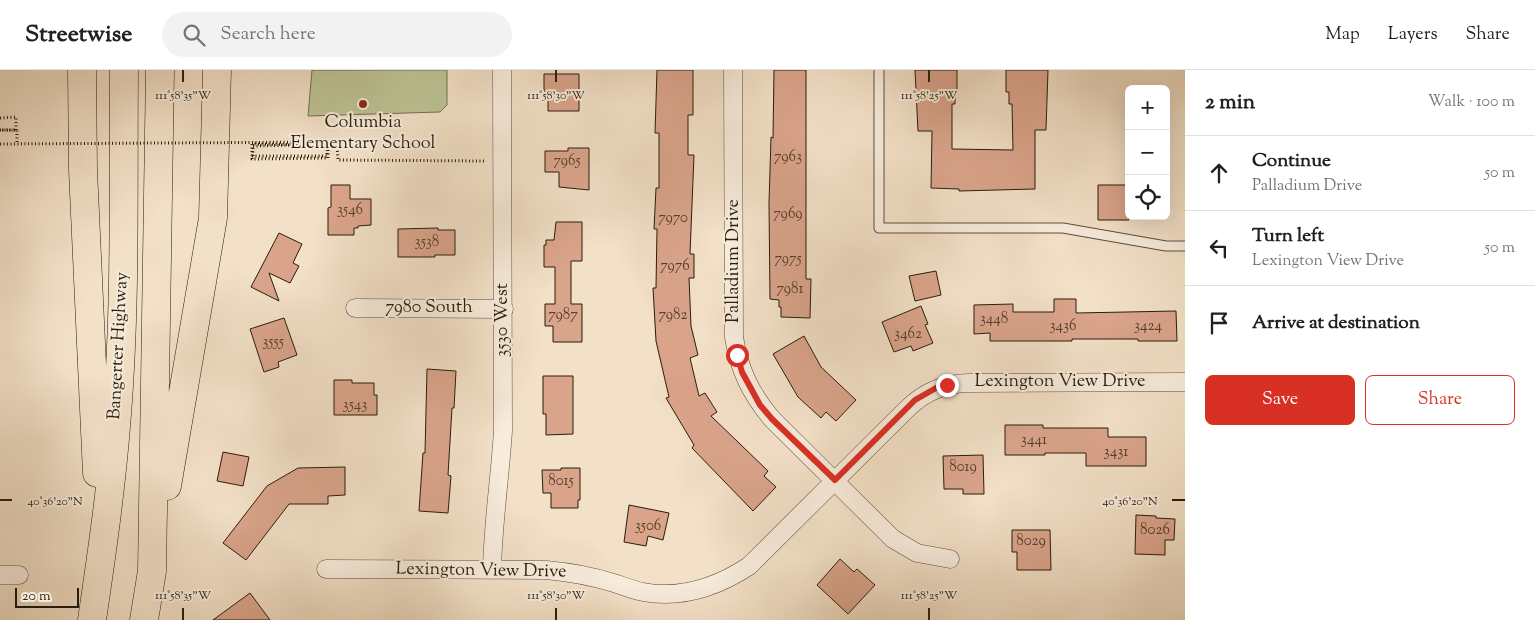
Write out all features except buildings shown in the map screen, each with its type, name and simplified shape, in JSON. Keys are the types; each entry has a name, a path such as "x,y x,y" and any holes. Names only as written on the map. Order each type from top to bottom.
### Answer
{"highway":[{"path":"82,70 83,170 101,559"},
{"name":"Bangerter Highway","path":"92,620 101,559 117,414 123,269 124,70"},
{"name":"Bangerter Highway","path":"144,620 152,571 160,70"},
{"path":"152,571 213,218 217,70"}],"street":[{"name":"3530 West","path":"492,570 494,523 503,431 502,70"},
{"name":"Palladium Drive","path":"733,70 734,320 737,355 742,372 760,405 778,426 893,539 916,553 950,559"},
{"name":"7980 South","path":"355,308 504,309"},
{"name":"Lexington View Drive","path":"326,569 546,570 576,574 644,592 676,594 695,590 732,577 748,566 915,400 930,391 947,385 970,382 1185,382"},
{"path":"0,575 19,575"}],"lane":[{"path":"879,70 879,228 1063,228 1166,246 1185,246"}],"path":[{"path":"0,118 16,117 16,130 0,130"},
{"path":"0,130 17,130 17,144 0,144"},
{"path":"0,144 328,142 328,158 252,159 252,144 327,144 327,156 253,156 253,146 337,144 338,160 487,161"}],"green space":[{"path":"312,70 447,70 447,105 440,112 308,116"}],"place":[{"name":"Columbia Elementary School","path":"363,104"}],"route":[{"path":"737,355 742,372 760,405 819,467 835,480 915,400 936,388 947,385"}]}
